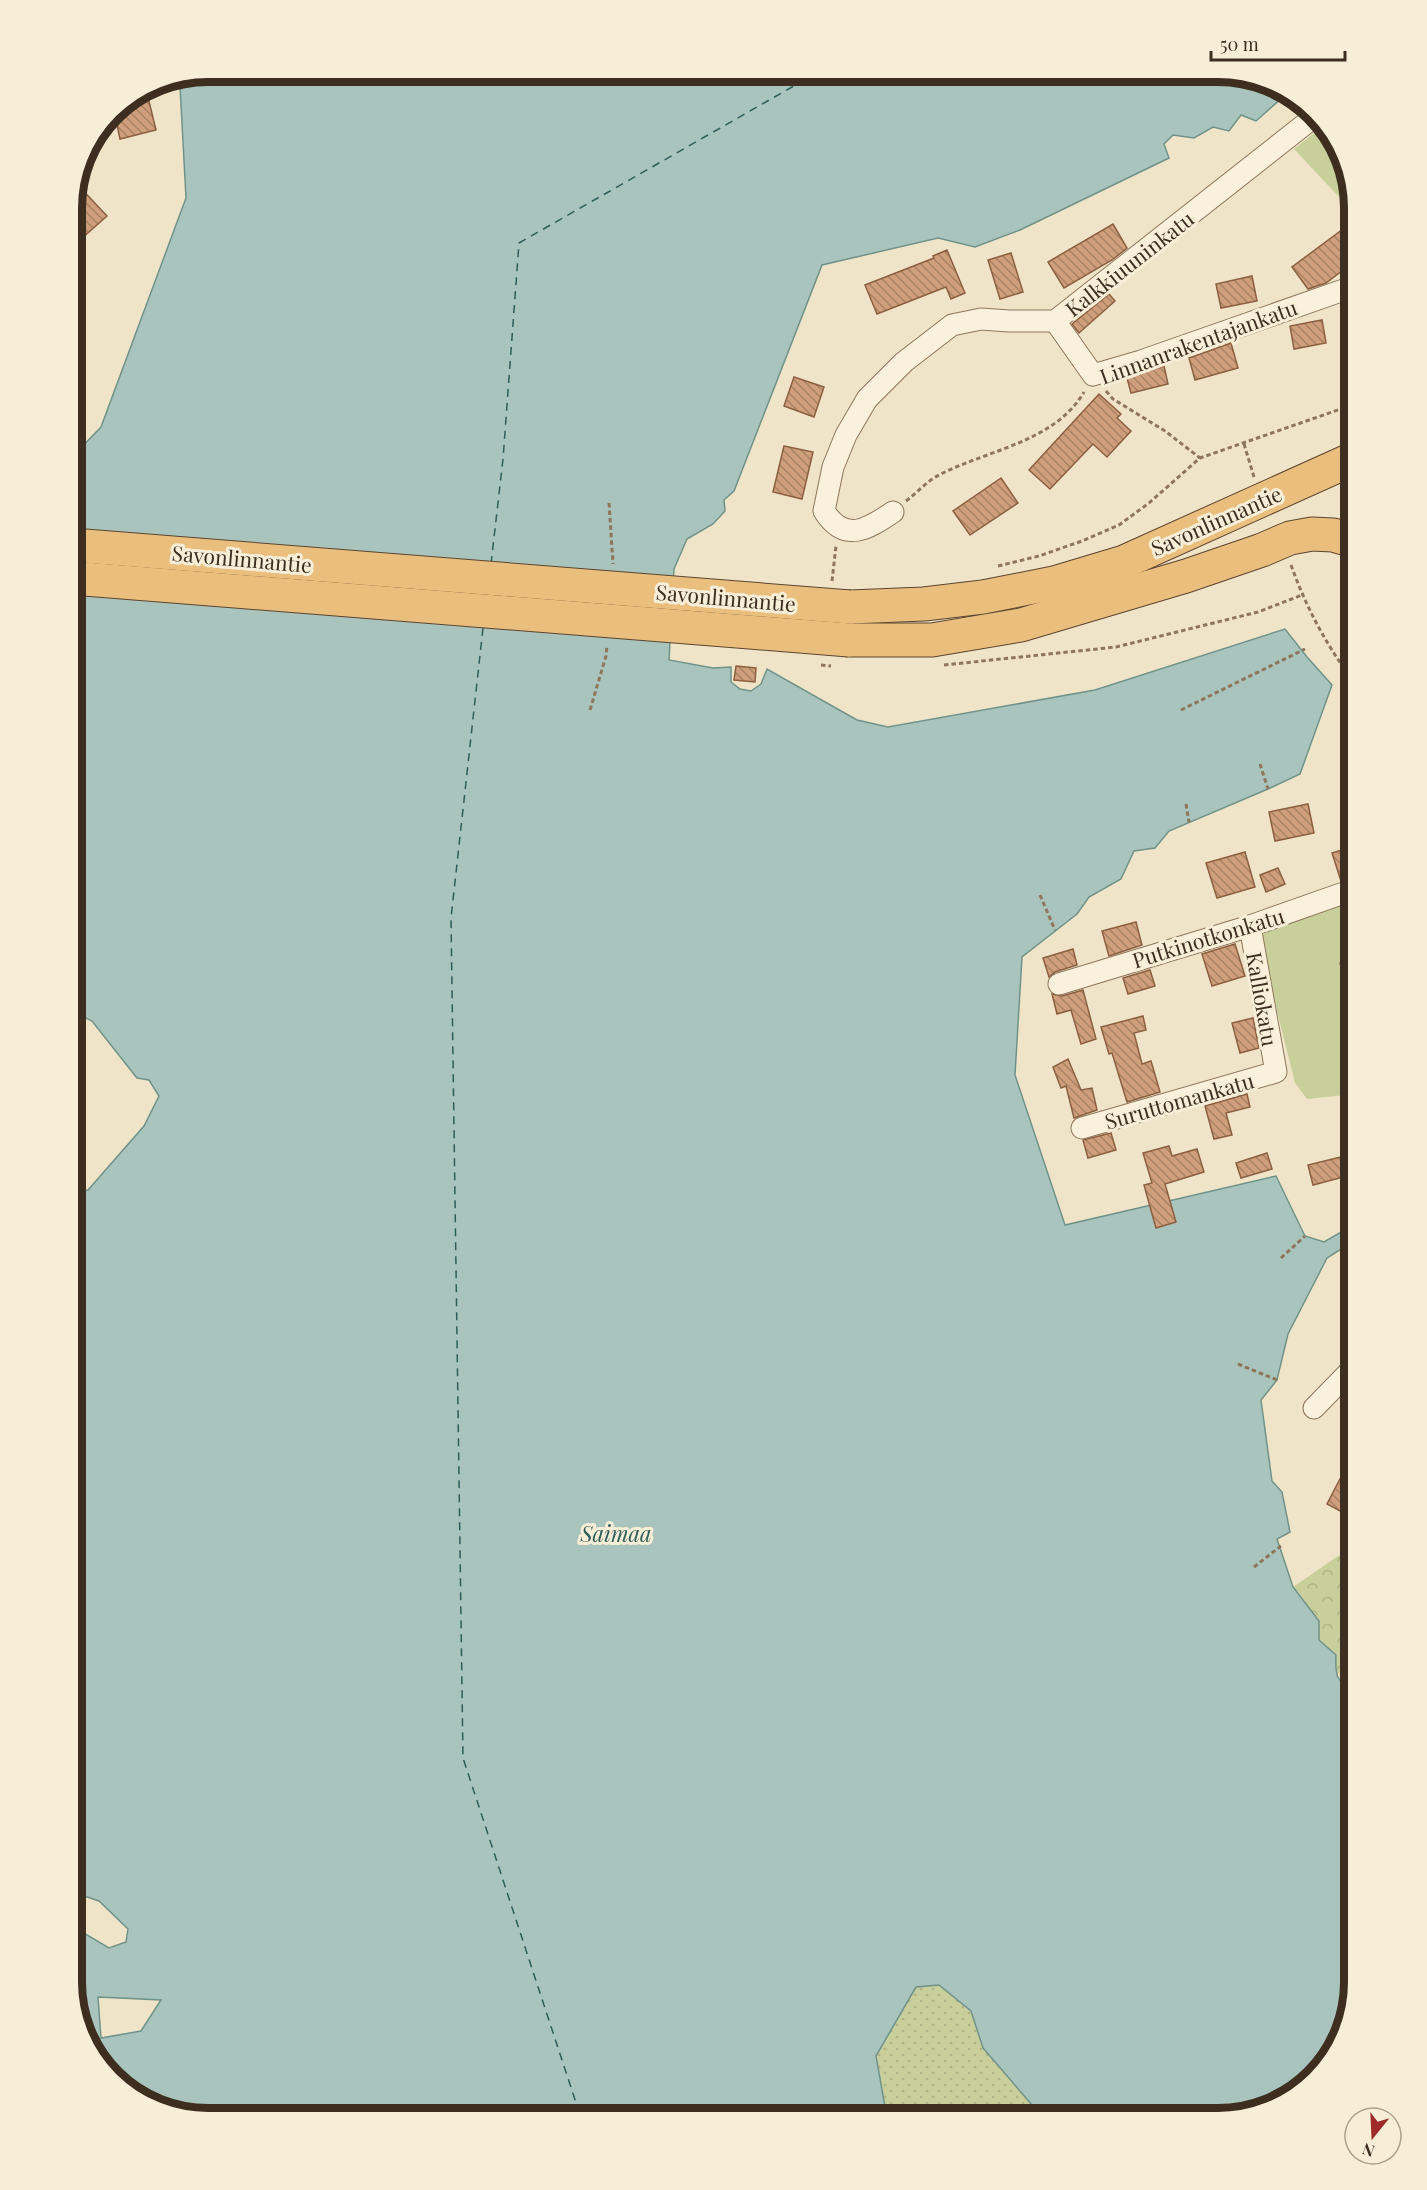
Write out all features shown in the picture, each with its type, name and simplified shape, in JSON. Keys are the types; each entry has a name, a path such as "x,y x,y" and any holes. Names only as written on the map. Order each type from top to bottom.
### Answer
{"highway":[{"name":"Savonlinnantie","path":"83,546 841,596 924,604 983,597 1054,583 1124,562 1344,463"},
{"name":"Savonlinnantie","path":"83,579 849,640 932,640 1021,625 1186,576 1290,538 1312,534 1344,538"}],"street":[{"name":"Kalkkiuuninkatu","path":"838,526 824,510 833,467 867,399 904,362 952,325 981,319 1055,321 1309,121"},
{"name":"Linnanrakentajankatu","path":"1093,375 1141,361 1344,290"},
{"path":"1055,321 1093,375"},
{"path":"838,526 853,532 867,528 893,512"},
{"name":"Putkinotkonkatu","path":"1059,984 1250,926 1344,893"},
{"name":"Kalliokatu","path":"1250,926 1276,1072"},
{"name":"Suruttomankatu","path":"1082,1128 1276,1072"},
{"path":"1314,1408 1344,1377"}],"path":[{"path":"1093,375 1113,399 1165,431 1200,458"},
{"name":"Linnanrakentajankatu","path":"893,512 937,476 1039,434 1075,406 1093,375"},
{"path":"988,569 1082,542 1119,525 1149,503 1200,458 1344,408"},
{"path":"1244,444 1256,482"},
{"path":"838,526 841,596"},
{"path":"1291,563 1302,595 1316,623 1344,666"},
{"path":"936,666 1116,647 1258,612 1302,595"},
{"path":"1180,710 1305,649"},
{"path":"1260,764 1268,789"},
{"path":"1186,804 1189,822"},
{"path":"1040,895 1055,930"},
{"path":"1281,1258 1305,1236"},
{"path":"1238,1364 1277,1380"},
{"path":"1254,1567 1281,1546"}],"green space":[{"path":"1317,131 1335,160 1344,202 1294,149"},
{"path":"1344,902 1344,962 1340,963 1344,978 1344,1095 1307,1099 1295,1083 1262,951 1262,936 1277,920"},
{"path":"1344,1552 1344,1674 1335,1673 1336,1655 1319,1640 1319,1621 1293,1587"},
{"path":"939,1985 971,2011 983,2048 1032,2108 885,2108 876,2057 916,1987"}],"water":[{"name":"Saimaa","path":"209,82 1227,83 1259,89 1280,100 1256,121 1241,115 1229,131 1213,127 1194,138 1173,135 1164,144 1169,158 1020,230 975,247 938,238 822,265 734,491 724,500 725,511 713,524 687,539 674,569 669,660 713,668 731,667 731,682 740,689 751,691 761,684 767,669 857,720 888,727 1095,690 1285,629 1332,685 1300,774 1169,831 1155,848 1134,851 1121,879 1089,897 1077,914 1022,957 1015,1075 1065,1225 1276,1176 1305,1236 1324,1242 1344,1230 1344,1247 1327,1258 1288,1334 1277,1380 1261,1400 1272,1481 1282,1492 1290,1532 1277,1539 1293,1587 1319,1621 1319,1640 1336,1655 1338,1677 1344,1685 1343,1998 1335,2030 1328,2044 1313,2065 1288,2086 1267,2098 1218,2108 1032,2108 983,2048 971,2011 939,1985 916,1987 876,2056 885,2108 200,2107 168,2101 139,2086 114,2065 104,2051 89,2022 85,2006 82,1981 82,1932 109,1948 126,1942 128,1929 99,1901 82,1895 82,1191 88,1190 144,1126 159,1096 149,1080 137,1078 92,1021 83,1016 83,446 101,427 186,198 180,86","holes":["98,1997 161,2000 141,2031 101,2038"]}],"building":[{"path":"148,98 156,130 120,139 116,122"},
{"path":"84,192 107,216 83,237"},
{"path":"1113,224 1127,248 1112,260 1064,288 1048,262"},
{"path":"1344,230 1344,269 1326,283 1308,289 1292,267"},
{"path":"947,250 965,293 951,299 946,287 877,314 865,285 934,258 933,256"},
{"path":"1011,253 1023,292 1000,299 988,260"},
{"path":"1252,276 1257,301 1221,308 1216,284"},
{"path":"1109,294 1115,301 1079,333 1072,324"},
{"path":"1322,320 1326,343 1294,349 1290,326"},
{"path":"1231,343 1238,368 1195,380 1189,358"},
{"path":"1164,366 1168,384 1131,393 1127,378"},
{"path":"794,377 824,387 814,417 784,406"},
{"path":"1099,394 1121,414 1117,418 1131,431 1107,457 1093,444 1050,489 1029,470"},
{"path":"784,446 813,452 802,499 773,492"},
{"path":"1001,478 1018,503 970,535 953,511"},
{"path":"736,666 756,668 755,682 734,680"},
{"path":"1308,804 1314,833 1275,841 1269,812"},
{"path":"1344,849 1344,880 1341,881 1332,853"},
{"path":"1245,852 1255,887 1217,898 1206,863"},
{"path":"1278,868 1285,884 1266,892 1260,875"},
{"path":"1136,922 1142,945 1109,956 1102,931"},
{"path":"1235,944 1245,976 1212,986 1202,954"},
{"path":"1073,949 1077,965 1055,972 1049,977 1043,958"},
{"path":"1344,962 1344,979 1340,963"},
{"path":"1150,970 1155,986 1128,994 1123,978"},
{"path":"1083,990 1096,1039 1081,1044 1071,1010 1057,1014 1052,994 1062,996"},
{"path":"1143,1016 1146,1030 1134,1033 1142,1064 1151,1061 1160,1092 1127,1102 1112,1053 1109,1054 1101,1027"},
{"path":"1253,1018 1259,1048 1240,1053 1232,1023"},
{"path":"1068,1059 1081,1090 1092,1088 1097,1110 1074,1118 1066,1086 1061,1088 1053,1067"},
{"path":"1247,1094 1250,1107 1226,1113 1232,1135 1214,1139 1205,1106"},
{"path":"1111,1133 1116,1150 1088,1158 1083,1140"},
{"path":"1169,1146 1172,1156 1197,1149 1204,1172 1165,1184 1176,1222 1156,1228 1144,1185 1152,1183 1143,1153"},
{"path":"1267,1153 1272,1169 1241,1178 1236,1163"},
{"path":"1344,1156 1344,1177 1313,1185 1308,1165"},
{"path":"1344,1471 1344,1513 1327,1504"}],"ferry route":[{"path":"491,564 503,459 519,243 801,83"},
{"path":"483,628 451,918 463,1758 578,2107"}]}
